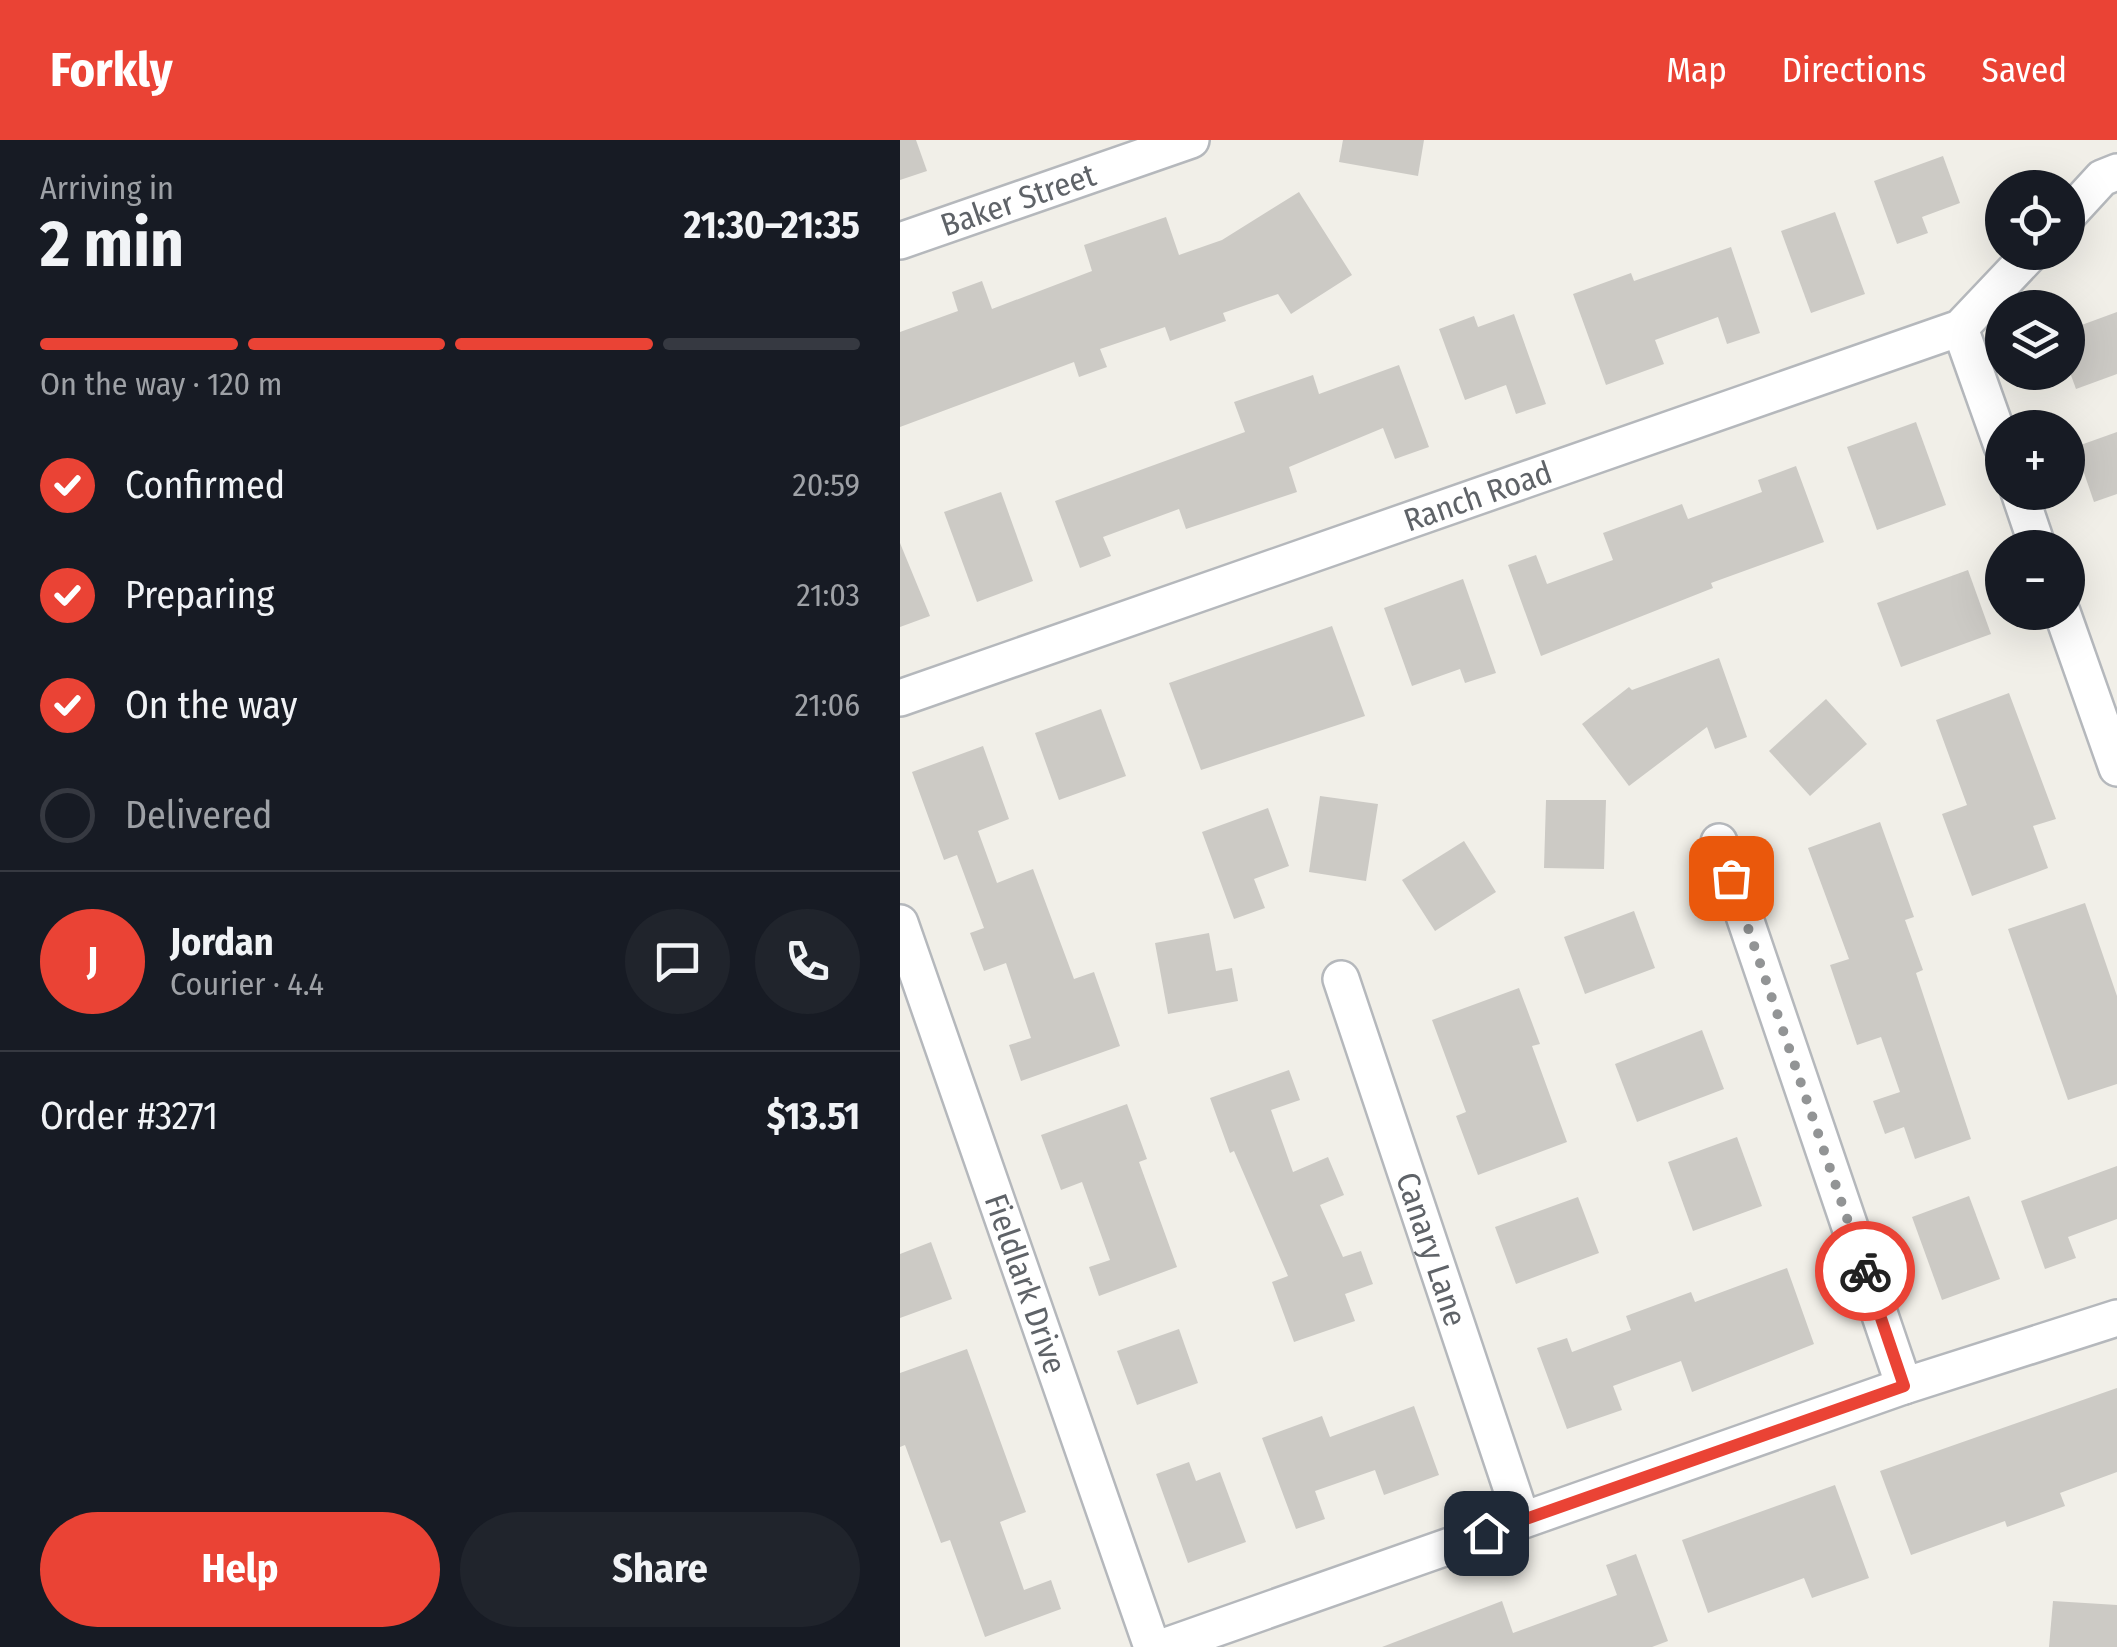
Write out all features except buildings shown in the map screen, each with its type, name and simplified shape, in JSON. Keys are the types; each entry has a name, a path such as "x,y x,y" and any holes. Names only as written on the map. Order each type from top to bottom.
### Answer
{"street":[{"name":"Baker Street","path":"900,240 1191,140"},
{"path":"2085,196 2102,178 2117,172"},
{"name":"Ranch Road","path":"900,698 1960,328 2015,270"},
{"path":"1960,328 1989,410"},
{"path":"2068,630 2117,768"},
{"path":"1719,842 1904,1386"},
{"name":"Fieldlark Drive","path":"900,922 1152,1647"},
{"name":"Canary Lane","path":"1341,979 1522,1520"},
{"path":"1163,1647 1904,1386 2117,1318"}],"way so far":[{"path":"1731,878 1865,1271"}],"route":[{"path":"1486,1533 1904,1386 1865,1271"}]}
